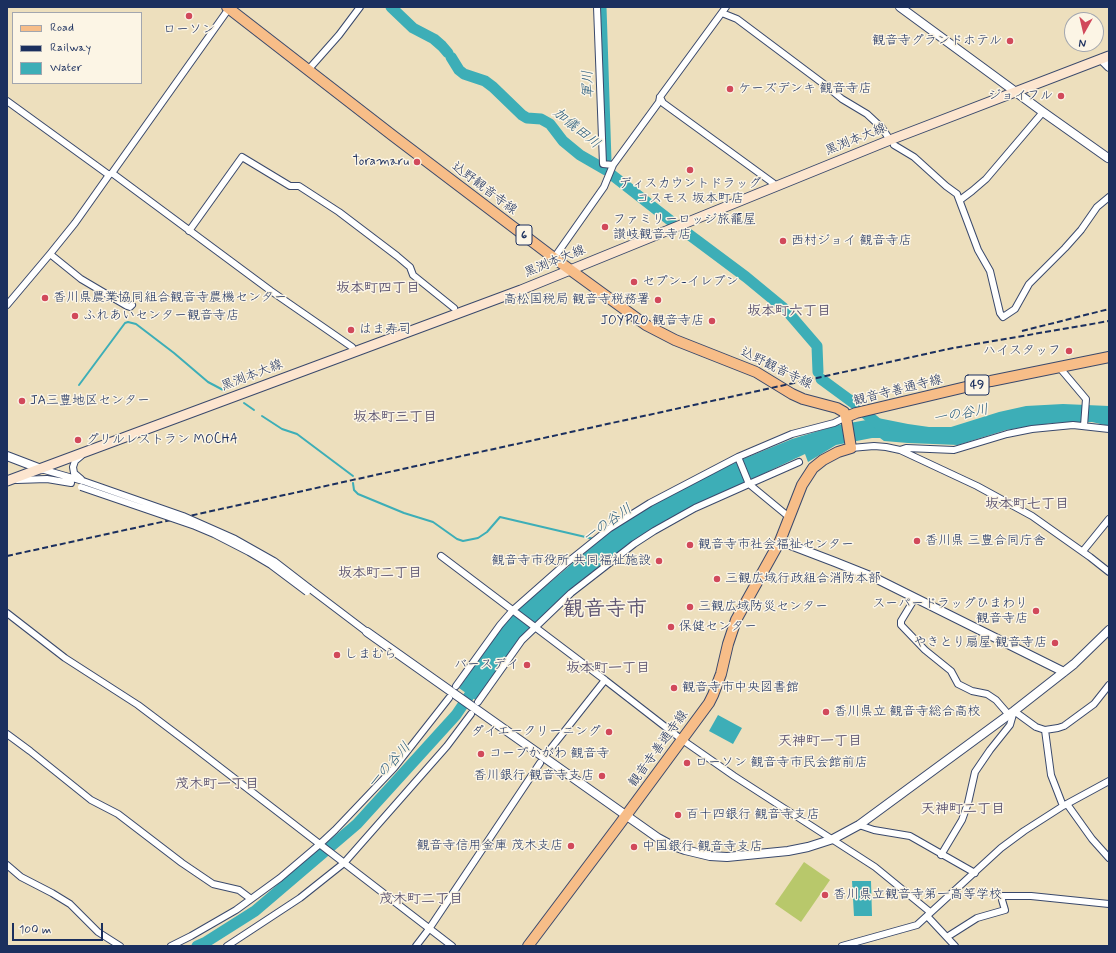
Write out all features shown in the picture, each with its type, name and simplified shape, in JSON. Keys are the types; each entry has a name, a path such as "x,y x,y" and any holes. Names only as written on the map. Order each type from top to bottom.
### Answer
{"main road":[{"name":"込野観音寺線","path":"229,7 308,70 554,258 572,269 646,325 663,334 756,372 803,399 837,408 844,412 847,419"},
{"name":"黒渕本大線","path":"9,481 521,290 890,140 1105,58"},
{"name":"観音寺善通寺線","path":"528,946 626,816 713,694 721,674 728,644 736,620 780,541 797,495 813,468 823,460 851,446 847,419 864,411 991,381 1109,356"}],"street":[{"path":"7,305 75,223 229,7"},
{"path":"308,70 339,35 360,7"},
{"path":"597,7 603,164 613,165"},
{"path":"554,258 604,187 613,165 659,102 660,97 726,7"},
{"path":"900,7 1043,112 1108,158 1109,157"},
{"path":"722,13 737,19 842,99 867,114 882,128 888,137"},
{"path":"1105,58 1109,67"},
{"path":"660,97 663,103 772,183"},
{"path":"7,101 189,230 271,292 352,347"},
{"path":"960,200 986,179 1043,112"},
{"path":"894,145 914,157 957,194 978,250 990,271 1000,313 1003,317 1015,309 1029,284 1081,230 1097,207 1109,197"},
{"path":"189,230 242,157 290,186 299,186 339,212 397,256 410,267 413,275 454,308"},
{"path":"50,254 81,279 130,308 132,305"},
{"path":"1059,367 1086,399 1084,426"},
{"path":"171,946 198,933 236,910 280,878 335,830 394,768 453,692 500,625 513,610 610,528 650,503 738,457 792,434 847,419"},
{"path":"900,450 906,448 954,450 1007,434 1032,429 1084,426 1109,430"},
{"path":"851,446 874,446 900,450 977,486 1032,516 1083,551 1109,572"},
{"path":"82,454 75,461 73,467 74,473 82,484"},
{"path":"7,456 41,469 71,483"},
{"path":"738,457 749,484 789,517"},
{"path":"58,474 54,468 62,462"},
{"path":"227,946 300,898 344,863 442,752 475,708 522,640 571,594 634,544 695,508 798,462"},
{"path":"41,469 58,474 195,526 231,542 249,552 308,590 658,838 685,850 710,856 733,856 788,851 821,844 859,825 1012,713 1064,672 1109,630"},
{"path":"9,481 48,479 82,484 183,516 236,539 274,562 308,590"},
{"path":"1083,551 1109,519"},
{"path":"780,541 875,578 1064,672"},
{"path":"441,556 681,739 734,776 875,866 929,914 955,946"},
{"path":"915,598 900,621 901,625 926,650 951,671 958,684 972,691 987,694 1012,713 1036,727 1045,730 1064,726 1094,704 1109,685"},
{"path":"7,613 65,658 144,710 452,946"},
{"path":"548,752 605,680"},
{"path":"941,855 962,820 968,803 975,772 1010,725 1012,713"},
{"path":"1045,730 1051,775 1065,805 1109,858"},
{"path":"7,734 30,750 91,800 118,814 182,863 213,884 239,890 251,899"},
{"path":"416,946 429,929 540,763"},
{"path":"842,946 917,925 1002,848 1024,831 1065,805 1109,781"},
{"path":"859,825 874,830 910,836 975,873"},
{"path":"7,865 21,877 70,904 98,932 120,946"},
{"path":"947,937 977,918 1005,910 1002,896 1031,896 1109,904"}],"green space":[{"path":"804,862 830,880 801,922 775,904"}],"water":[{"path":"1063,404 1109,406 1109,426 1092,422 1053,423 1006,430 958,445 908,443 884,441 880,438 872,438 836,445 808,462 805,454 695,506 637,539 539,621 477,701 459,688 506,622 521,607 600,540 619,525 680,489 743,459 792,439 838,425 878,418 929,427 951,427 999,412 1026,406"},
{"path":"718,715 742,728 733,744 709,731"},
{"path":"852,881 871,881 872,916 854,916"}],"waterway":[{"name":"加儀田川","path":"391,7 413,28 434,39 448,53"},
{"name":"軍川","path":"601,7 606,161"},
{"name":"加儀田川","path":"451,57 459,70 464,74 485,81 527,118 541,119 550,124 563,141 580,155 606,170"},
{"name":"加儀田川","path":"612,175 671,221"},
{"name":"加儀田川","path":"687,233 746,277 786,310 817,346 818,372"},
{"path":"79,385 125,323 128,322 136,324 174,353 208,382 225,391"},
{"name":"加儀田川","path":"821,379 855,404"},
{"path":"244,403 254,410"},
{"name":"加儀田川","path":"866,414 884,429"},
{"path":"262,416 282,429 297,434 353,476"},
{"path":"353,483 354,490 358,494 404,513 433,522 457,539 463,541 478,538 487,532 500,517 594,539"},
{"name":"一の谷川","path":"197,946 206,942 255,911 357,824 456,715 477,684"}],"railway":[{"path":"1022,331 1109,309"},
{"path":"7,556 953,348 1109,321"}],"place":[{"name":"ローソン","path":"189,16"},
{"name":"観音寺グランドホテル","path":"1010,41"},
{"name":"ケーズデンキ 観音寺店","path":"730,89"},
{"name":"ジョイフル","path":"1061,96"},
{"name":"Toramaru","path":"417,162"},
{"name":"ディスカウントドラッグ コスモス 坂本町店","path":"690,170"},
{"name":"ファミリーロッジ旅籠屋 讃岐観音寺店","path":"605,227"},
{"name":"西村ジョイ 観音寺店","path":"783,241"},
{"name":"セブン-イレブン","path":"634,282"},
{"name":"香川県農業協同組合観音寺農機センター","path":"45,298"},
{"name":"高松国税局 観音寺税務署","path":"658,300"},
{"name":"ふれあいセンター観音寺店","path":"75,316"},
{"name":"JOYPRO 観音寺店","path":"712,321"},
{"name":"はま寿司","path":"351,330"},
{"name":"ハイスタッフ","path":"1069,351"},
{"name":"JA三豊地区センター","path":"22,401"},
{"name":"グリルレストラン MOCHA","path":"78,440"},
{"name":"香川県 三豊合同庁舎","path":"917,541"},
{"name":"観音寺市社会福祉センター","path":"690,545"},
{"name":"観音寺市役所 共同福祉施設","path":"659,561"},
{"name":"三観広域行政組合消防本部","path":"717,579"},
{"name":"三観広域防災センター","path":"690,607"},
{"name":"スーパードラッグひまわり 観音寺店","path":"1036,611"},
{"name":"保健センター","path":"671,627"},
{"name":"やきとり扇屋 観音寺店","path":"1055,643"},
{"name":"しまむら","path":"337,655"},
{"name":"バースデイ","path":"527,665"},
{"name":"観音寺市中央図書館","path":"674,688"},
{"name":"香川県立 観音寺総合高校","path":"826,712"},
{"name":"ダイエークリーニング","path":"609,732"},
{"name":"コープかがわ 観音寺","path":"481,754"},
{"name":"ローソン 観音寺市民会館前店","path":"687,763"},
{"name":"香川銀行 観音寺支店","path":"602,776"},
{"name":"百十四銀行 観音寺支店","path":"678,815"},
{"name":"観音寺信用金庫 茂木支店","path":"571,846"},
{"name":"中国銀行 観音寺支店","path":"634,847"},
{"name":"香川県立観音寺第一高等学校","path":"825,895"}],"district":[{"name":"坂本町四丁目","path":"378,289"},
{"name":"坂本町六丁目","path":"789,312"},
{"name":"坂本町三丁目","path":"395,418"},
{"name":"坂本町七丁目","path":"1027,505"},
{"name":"坂本町二丁目","path":"380,574"},
{"name":"観音寺市","path":"605,611"},
{"name":"坂本町一丁目","path":"608,669"},
{"name":"天神町一丁目","path":"820,742"},
{"name":"茂木町一丁目","path":"217,785"},
{"name":"天神町二丁目","path":"963,810"},
{"name":"茂木町二丁目","path":"421,900"}]}
